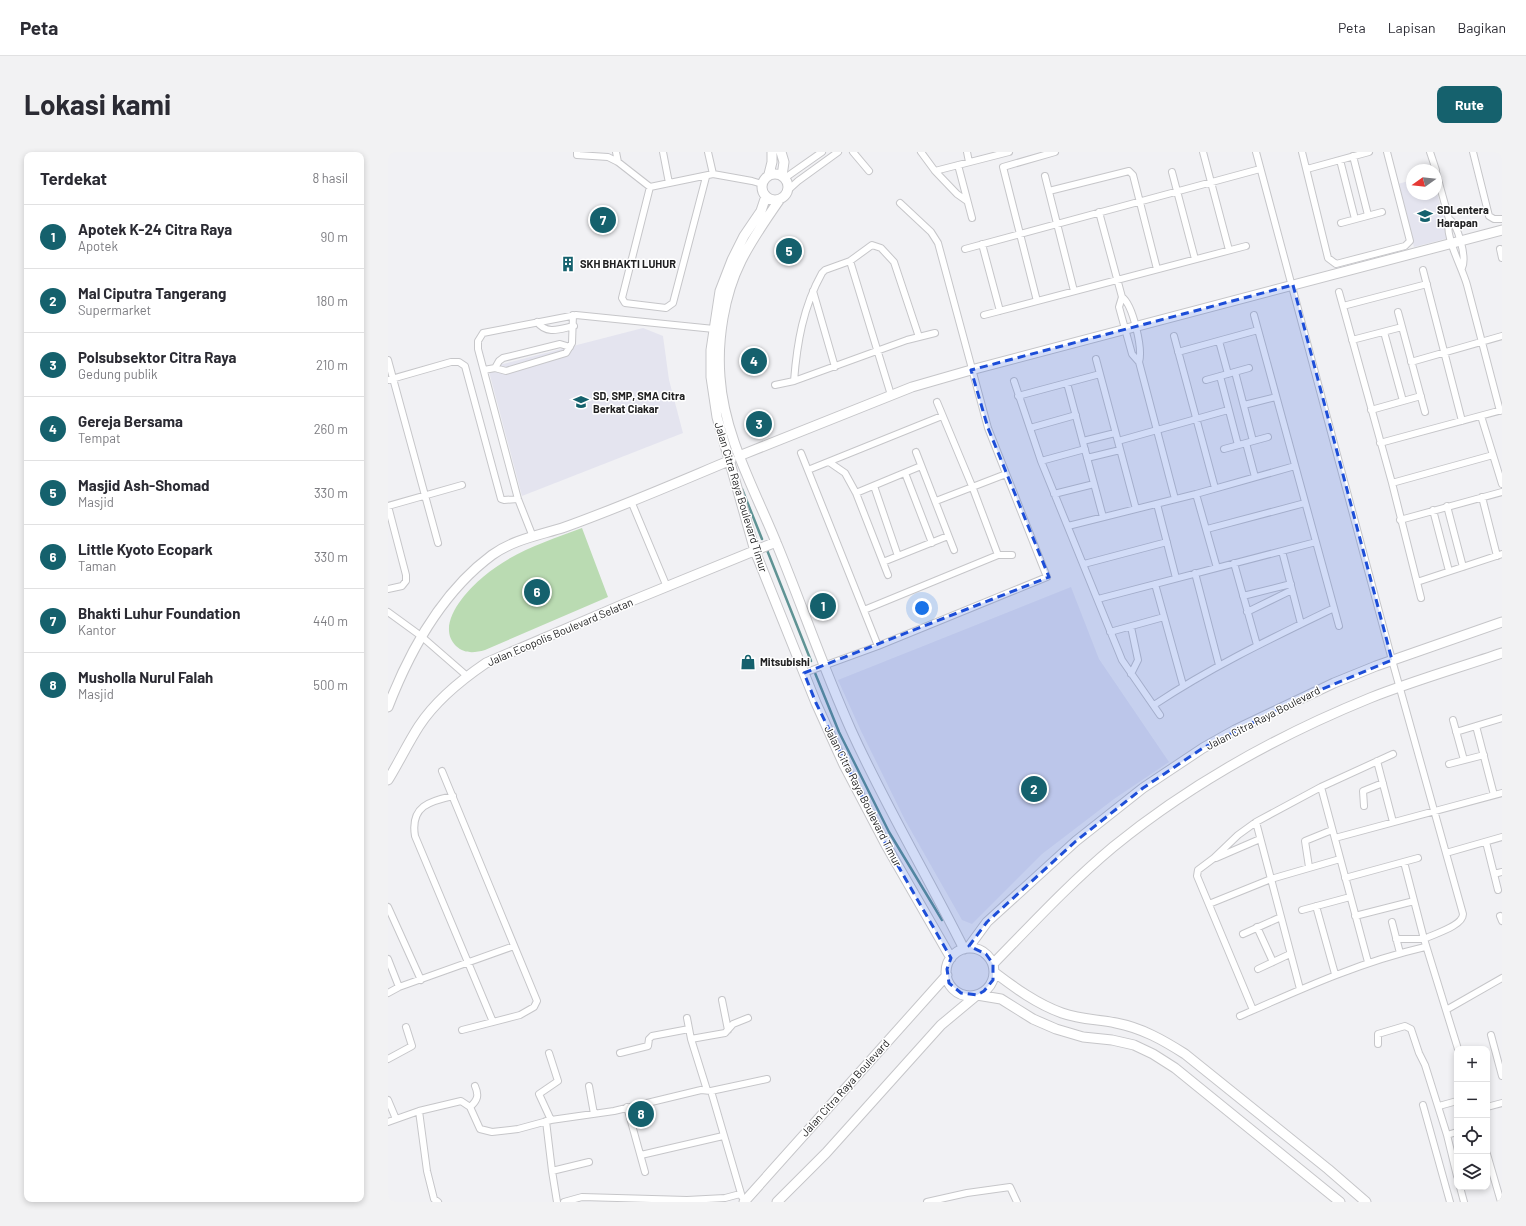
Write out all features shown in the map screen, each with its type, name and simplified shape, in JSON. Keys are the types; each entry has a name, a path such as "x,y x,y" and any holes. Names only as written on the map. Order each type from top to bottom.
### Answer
{"street":[{"path":"576,152 577,155 608,157 618,162 650,187 706,177 713,174 762,184"},
{"path":"616,152 618,162"},
{"path":"663,152 669,183"},
{"path":"708,152 713,174"},
{"path":"772,152 772,162 769,174 763,180 762,184 763,193 772,200 780,199 798,181 838,152"},
{"path":"781,152 784,162 783,177"},
{"path":"783,177 822,152"},
{"path":"853,152 869,171"},
{"path":"921,152 935,171 957,194 967,201"},
{"path":"966,152 969,162"},
{"path":"935,171 1009,152"},
{"path":"1037,301 1003,167 1055,152"},
{"path":"1203,152 1229,250"},
{"path":"1256,152 1392,660 1435,811 1463,917 1457,924 1424,939 1396,939"},
{"path":"1302,152 1328,258 1336,264 1405,246 1410,241 1387,152"},
{"path":"1307,169 1369,152"},
{"path":"1430,152 1434,164"},
{"path":"1473,152 1490,216 1494,219 1502,219"},
{"path":"1353,156 1368,215"},
{"path":"1340,160 1355,219"},
{"path":"958,166 972,218"},
{"path":"965,249 1260,169"},
{"path":"1049,191 1129,171 1133,175 1157,269"},
{"path":"1172,172 1195,259"},
{"path":"769,174 778,174 783,177 788,184 787,191"},
{"path":"1046,176 1074,291"},
{"path":"650,187 622,298 625,303 666,308 670,307 672,303 706,177"},
{"path":"1380,443 1501,410 1462,268 1457,259 1456,224 1449,219 1442,193"},
{"name":"Jalan Citra Raya Boulevard Timur","path":"766,196 761,210 744,236 732,260 720,291 711,350 714,399 723,436 735,458 773,544 821,667 884,799 966,948"},
{"name":"Jalan Citra Raya Boulevard Timur","path":"780,199 740,263 729,293 722,330 720,350 722,390 735,458 757,550 844,765 886,845 951,958"},
{"path":"806,673 878,646 1047,577 988,428 972,374 938,243 931,232 900,202"},
{"path":"1099,212 1122,297 1128,302 1140,346 1141,352 1139,362 1175,499"},
{"path":"1341,222 1382,212"},
{"path":"388,707 408,658 436,614 461,584 492,555 508,545 632,504 735,458 891,395 1457,246 1502,230"},
{"path":"794,382 798,343 803,316 823,271 850,261 874,244 892,258 918,337"},
{"path":"982,244 1000,311"},
{"path":"984,315 1246,246"},
{"path":"1457,246 1465,258 1462,268"},
{"path":"1500,249 1502,258"},
{"path":"850,261 891,395"},
{"path":"1423,270 1462,421"},
{"path":"1343,306 1426,284"},
{"path":"813,291 835,367"},
{"path":"1339,292 1392,483 1400,520 1421,598"},
{"path":"1122,297 1118,307 1132,354 1139,362"},
{"path":"1398,312 1425,412"},
{"path":"1254,315 1339,626"},
{"path":"533,537 518,499 477,345 480,337 484,333 573,316 714,330"},
{"path":"484,370 495,368 506,371 566,353 572,343 574,326 573,316"},
{"path":"537,322 541,328 549,331 574,326"},
{"path":"1352,340 1402,327"},
{"path":"1178,352 1258,330"},
{"path":"1384,332 1403,401"},
{"path":"775,385 794,382 877,351 918,337 935,333"},
{"path":"1174,336 1215,488"},
{"path":"1412,362 1502,336"},
{"path":"1219,341 1228,374"},
{"path":"495,368 499,361 503,358 560,344 570,347"},
{"path":"1096,359 1136,509"},
{"path":"388,360 390,379 438,543"},
{"path":"390,379 451,362 459,362 465,366 501,499 518,499"},
{"path":"1206,380 1249,368"},
{"path":"1235,372 1253,441"},
{"path":"1018,396 1100,374"},
{"path":"1220,376 1238,445"},
{"path":"1014,381 1041,461 1122,660 1160,715"},
{"path":"1067,383 1103,517"},
{"path":"1371,410 1421,396"},
{"path":"1244,405 1276,397"},
{"path":"937,402 972,486 998,555"},
{"path":"1118,441 1228,410"},
{"path":"1030,428 1076,415"},
{"path":"808,470 942,416"},
{"path":"1482,416 1502,484"},
{"path":"1082,441 1116,433"},
{"path":"1224,449 1268,437"},
{"path":"1246,443 1255,477"},
{"path":"1041,461 1085,450"},
{"path":"1087,458 1120,450"},
{"path":"916,452 954,550"},
{"path":"801,453 878,646"},
{"path":"1392,483 1493,455"},
{"path":"829,462 845,473 856,493 888,575"},
{"path":"856,493 921,466"},
{"path":"1068,526 1196,494 1295,466"},
{"path":"905,473 932,542"},
{"path":"936,501 1006,474"},
{"path":"1054,494 1094,484"},
{"path":"388,589 402,586 406,582 406,575 388,506 462,485"},
{"path":"874,486 898,556"},
{"path":"1400,520 1502,492"},
{"path":"1196,494 1217,568"},
{"path":"1417,582 1500,555 1482,497"},
{"path":"1207,529 1305,503"},
{"path":"632,504 667,587"},
{"path":"1157,504 1176,578"},
{"path":"1447,506 1463,567"},
{"path":"1433,510 1450,571"},
{"path":"883,562 948,536"},
{"path":"1084,564 1167,542"},
{"path":"1098,599 1316,542"},
{"name":"Jalan Ecopolis Boulevard Selatan","path":"388,780 419,726 441,700 467,676 486,663 773,544"},
{"path":"1282,551 1301,624"},
{"path":"864,610 998,555 1012,555"},
{"path":"1234,563 1257,645"},
{"path":"1195,573 1220,665"},
{"path":"1155,584 1183,685"},
{"path":"1243,596 1291,587"},
{"path":"1248,612 1291,587"},
{"path":"1154,705 1183,685 1257,645 1334,608"},
{"path":"388,612 421,636 467,676"},
{"path":"1110,632 1164,618"},
{"name":"Jalan Citra Raya Boulevard","path":"966,948 987,922 1068,848 1167,772 1203,748 1258,718 1334,683 1392,660 1502,622"},
{"path":"1131,627 1138,660 1131,674"},
{"path":"777,1202 826,1153 942,1025 989,986 994,968 1062,893 1112,848 1171,804 1279,740 1371,698 1502,653"},
{"path":"1456,732 1502,718"},
{"path":"1453,720 1464,760"},
{"path":"1476,726 1494,795"},
{"path":"1253,1010 1209,904 1197,873 1198,870 1214,858 1238,835 1256,822 1321,787 1393,754"},
{"path":"1449,764 1484,755"},
{"path":"1377,761 1393,822"},
{"path":"442,771 536,1001 536,1004 530,1010 520,1015 462,1030"},
{"path":"1364,806 1363,791 1383,783"},
{"path":"1321,787 1368,962"},
{"path":"1334,838 1502,793"},
{"path":"453,796 426,804 420,811 414,830 493,1022"},
{"path":"1256,822 1300,989"},
{"path":"1309,867 1305,841 1332,830"},
{"path":"1446,853 1502,837"},
{"path":"1214,858 1260,839"},
{"path":"1486,842 1498,890"},
{"path":"1345,878 1418,858"},
{"path":"1209,904 1271,879 1340,859"},
{"path":"1404,862 1425,947 1457,1046"},
{"path":"1494,874 1502,872"},
{"path":"1302,910 1350,896"},
{"path":"1356,916 1414,901"},
{"path":"1316,906 1334,974"},
{"path":"388,907 421,980"},
{"path":"1243,934 1281,916"},
{"path":"1392,922 1400,953"},
{"path":"1258,927 1273,962"},
{"path":"388,993 399,987 514,946"},
{"path":"1240,1016 1334,974 1368,962 1425,947"},
{"path":"1340,1202 1175,1068 1153,1054 1134,1045 1112,1040 1083,1037 1056,1029 1032,1019 1001,999 961,993 954,989 947,975 947,969 951,958 956,952 966,948 980,950 986,954 994,968 1041,1003 1086,1020 1114,1022 1139,1029 1161,1038 1185,1054 1322,1164 1366,1202"},
{"path":"1258,969 1290,954"},
{"path":"388,959 399,987"},
{"name":"Jalan Citra Raya Boulevard","path":"743,1199 947,975"},
{"path":"1446,1010 1502,978"},
{"path":"722,1000 728,1030"},
{"path":"564,1202 582,1197 743,1199 691,1039 687,1018"},
{"path":"691,1039 725,1033 736,1022 748,1018"},
{"path":"1378,1044 1378,1034 1409,1026 1419,1053 1426,1065 1439,1106 1454,1165"},
{"path":"388,1059 412,1046 406,1027"},
{"path":"620,1053 648,1046 649,1039 652,1036 689,1029"},
{"path":"1491,1035 1502,1076"},
{"path":"549,1053 558,1081 539,1094 548,1120 552,1171 557,1202"},
{"path":"388,1122 419,1111 461,1101 470,1107 480,1129 485,1132 518,1129 548,1120 594,1114 768,1078"},
{"path":"470,1107 475,1103 478,1096 475,1086"},
{"path":"589,1086 594,1114"},
{"path":"388,1100 396,1119"},
{"path":"1439,1106 1454,1102"},
{"path":"1490,1106 1502,1103"},
{"path":"1423,1105 1450,1202"},
{"path":"627,1107 645,1172"},
{"path":"419,1111 427,1171 434,1199 438,1202"},
{"path":"1446,1135 1454,1133"},
{"path":"641,1155 723,1136"},
{"path":"552,1171 589,1162"},
{"path":"1490,1164 1501,1202"},
{"path":"927,1202 967,1193 1010,1187 1017,1202"},
{"path":"1461,1190 1464,1202"}],"highlighted area":[{"path":"1293,285 1392,660 1303,697 1203,748 1143,788 1076,841 987,922 969,946 986,954 993,964 993,980 984,991 977,995 961,993 949,983 947,969 951,958 886,845 816,703 804,673 1049,577 988,428 971,370"}],"shaded area":[{"name":"SDLentera Harapan","path":"1406,182 1406,200 1439,200 1449,238 1414,247 1398,184"},
{"name":"SD, SMP, SMA Citra Berkat Ciakar","path":"643,328 663,336 669,380 683,433 522,496 488,368"},
{"path":"1071,587 1099,659 1169,762 1114,799 1042,854 972,924 962,920 905,820 861,731 838,680"}],"green space":[{"path":"582,528 608,597 485,650 470,652 459,649 456,646 450,638 449,628 451,619 461,599 476,583 494,568 518,554"}],"waterway":[{"path":"742,489 762,539"},
{"path":"767,550 811,661"},
{"path":"815,673 839,732 889,832 942,920"}],"place":[{"name":"SDLentera Harapan","path":"1425,216"},
{"name":"Bhakti Luhur Foundation","path":"603,220"},
{"name":"Masjid Ash-Shomad","path":"789,251"},
{"name":"SKH BHAKTI LUHUR","path":"568,264"},
{"name":"Gereja Bersama","path":"754,361"},
{"name":"SD, SMP, SMA Citra Berkat Ciakar","path":"581,402"},
{"name":"Polsubsektor Citra Raya","path":"759,424"},
{"name":"Little Kyoto Ecopark","path":"537,592"},
{"name":"Apotek K-24 Citra Raya","path":"823,606"},
{"name":"Mitsubishi","path":"748,662"},
{"name":"Mal Ciputra Tangerang","path":"1034,789"},
{"name":"Musholla Nurul Falah","path":"641,1114"}]}
